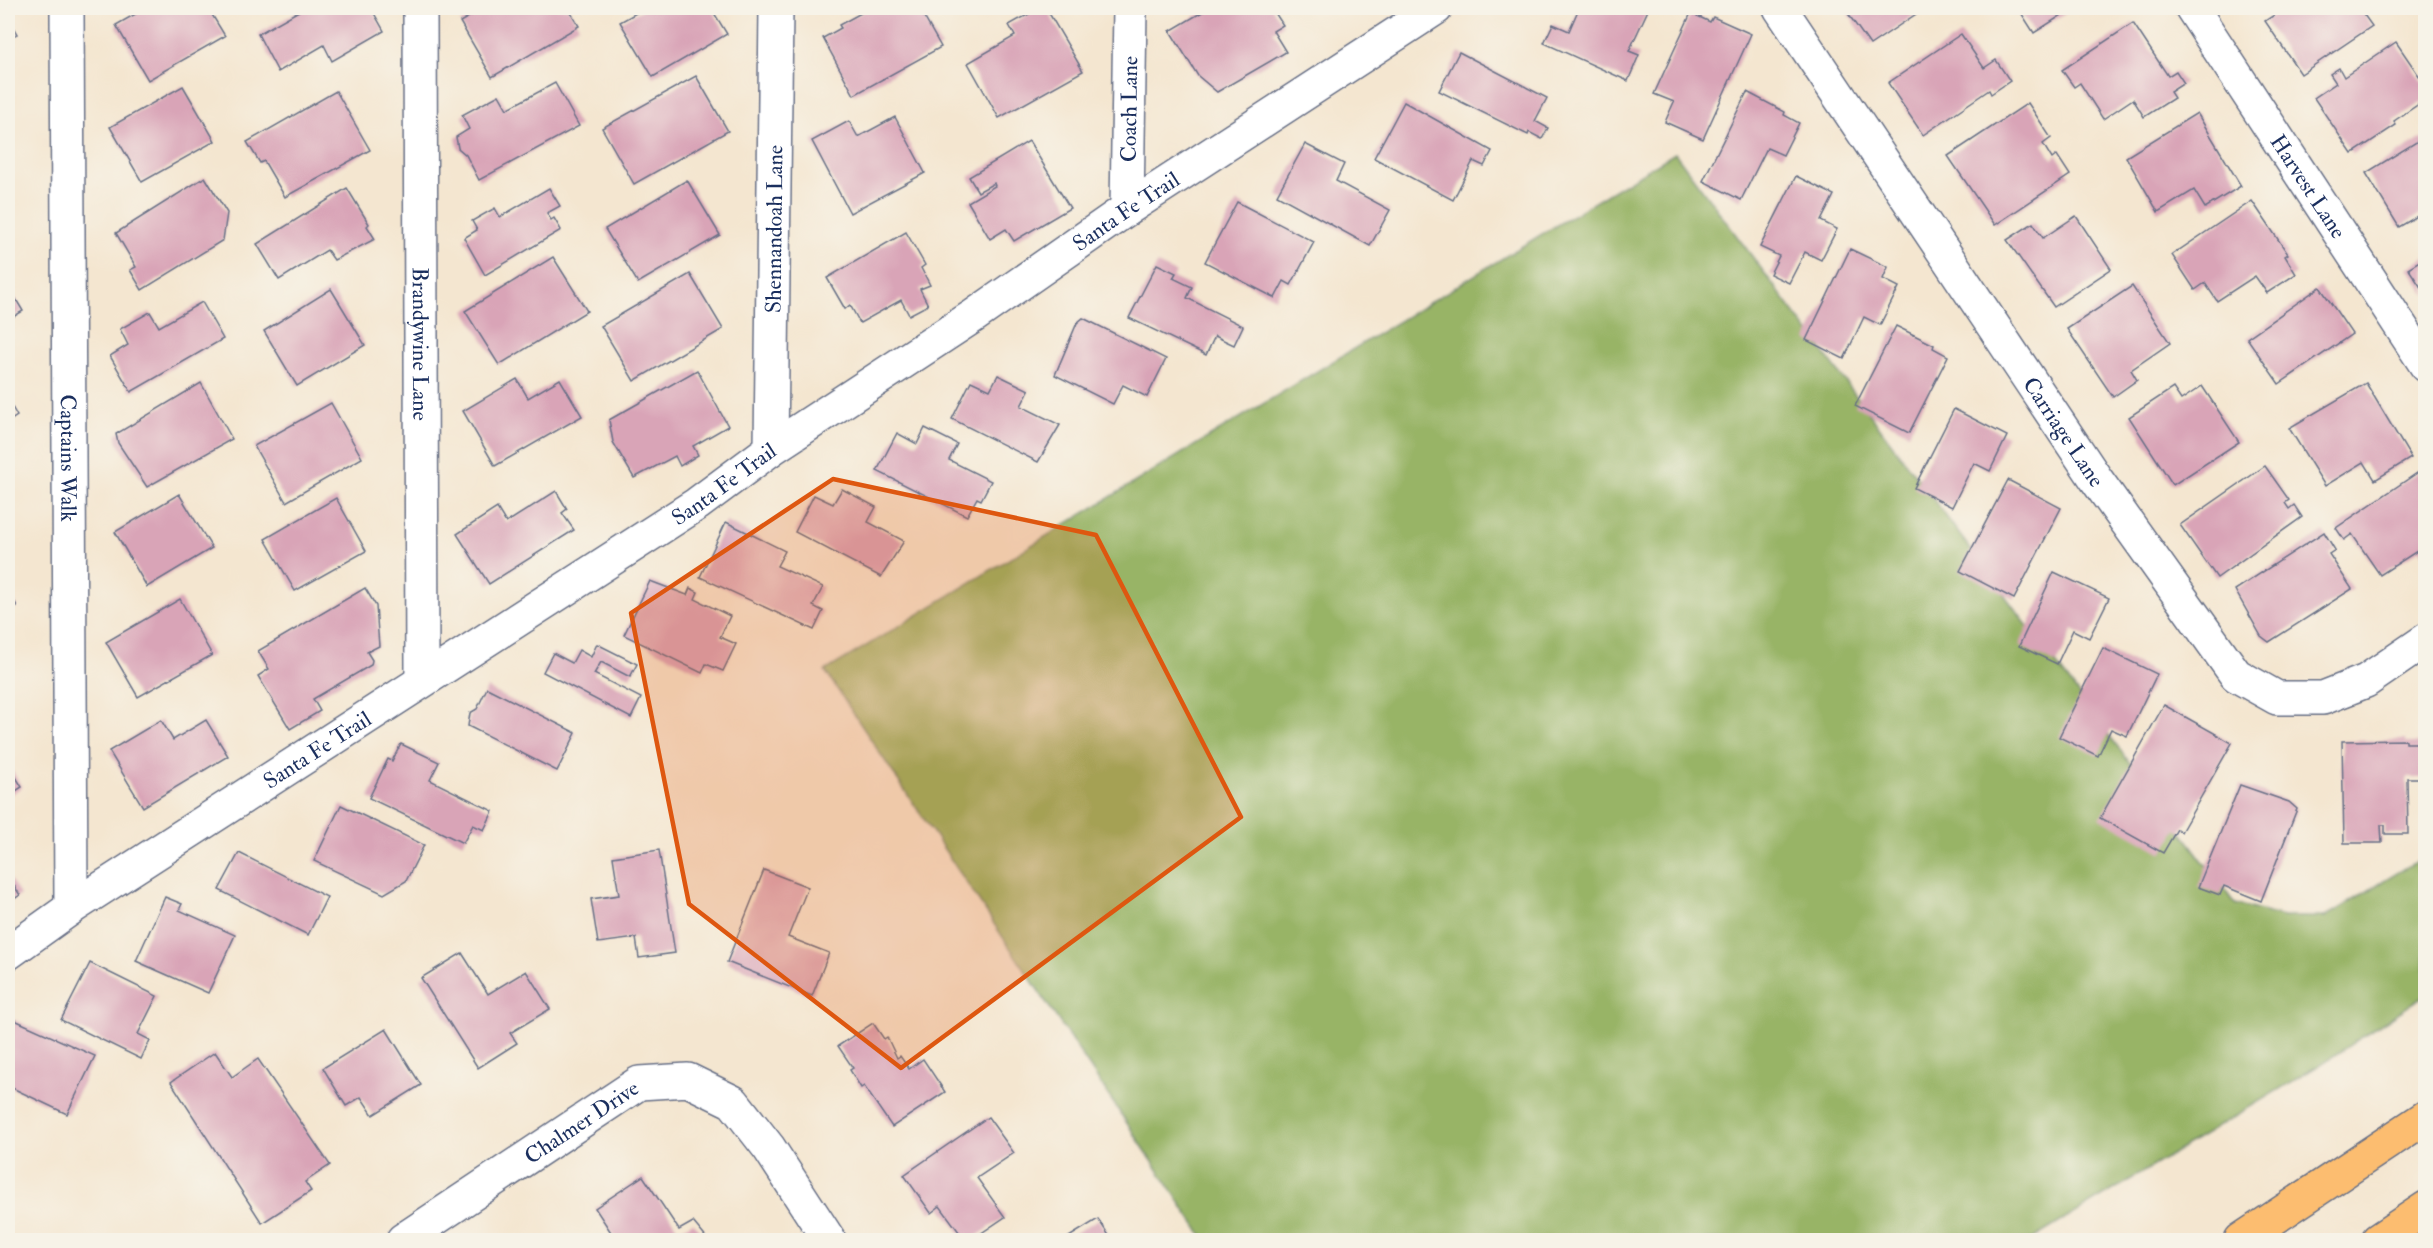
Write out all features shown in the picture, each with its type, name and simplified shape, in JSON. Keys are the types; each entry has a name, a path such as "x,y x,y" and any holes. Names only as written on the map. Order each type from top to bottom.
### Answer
{"main road":[{"path":"2241,1240 2426,1117"},
{"path":"2379,1240 2426,1208"}],"street":[{"name":"Captains Walk","path":"67,8 71,908"},
{"name":"Brandywine Lane","path":"420,8 422,680"},
{"name":"Shennandoah Lane","path":"771,449 776,8"},
{"name":"Coach Lane","path":"1127,209 1130,8"},
{"name":"Santa Fe Trail","path":"8,952 71,908 271,782 422,680 697,504 771,449 975,315 1127,209 1436,8"},
{"name":"Carriage Lane","path":"1780,8 2096,479 2236,675 2277,698 2323,699 2366,681 2426,640"},
{"name":"Harvest Lane","path":"2192,8 2426,365"},
{"name":"Chalmer Drive","path":"403,1240 639,1083 688,1080 733,1102 783,1170 829,1240"}],"highlighted area":[{"path":"833,479 1096,535 1241,817 901,1068 689,904 631,613"}],"green space":[{"path":"1675,153 2235,904 2283,917 2325,917 2425,856 2425,995 2321,1064 2031,1240 1205,1240 825,671"}],"building":[{"path":"146,8 208,8 225,36 148,80 116,25"},
{"path":"304,8 371,8 384,31 332,61 324,45 278,72 258,34"},
{"path":"484,8 568,8 579,26 492,77 460,22"},
{"path":"645,8 711,8 727,34 653,77 620,22"},
{"path":"870,8 919,8 941,47 854,95 823,38 841,28 839,25"},
{"path":"1040,8 1046,8 1083,71 999,118 968,63 1015,36 1009,25"},
{"path":"1209,8 1272,8 1283,25 1273,31 1286,52 1217,92 1198,76 1170,31"},
{"path":"1579,8 1649,8 1629,51 1639,55 1628,81 1544,43 1553,24 1569,31"},
{"path":"1844,8 1925,8 1870,45"},
{"path":"2018,8 2073,8 2034,33"},
{"path":"2285,8 2359,8 2372,26 2301,74 2265,21"},
{"path":"1691,13 1710,22 1713,17 1751,34 1703,139 1665,122 1674,102 1654,94"},
{"path":"8,18 17,34 8,39"},
{"path":"2133,23 2168,76 2176,71 2184,83 2170,92 2174,98 2144,117 2133,99 2103,119 2080,83 2074,87 2062,70"},
{"path":"1961,34 1984,68 1996,60 2010,81 1991,94 1989,90 1923,135 1888,83"},
{"path":"2396,42 2426,86 2426,99 2394,121 2396,125 2352,154 2314,98 2336,83 2330,74 2339,68 2344,77"},
{"path":"1459,52 1547,98 1535,121 1548,128 1542,139 1529,132 1528,135 1439,91"},
{"path":"696,76 728,131 634,184 602,128"},
{"path":"555,83 579,126 479,180 466,155 458,148 456,137 469,129 462,115 499,95 507,109"},
{"path":"183,86 215,141 142,182 110,127"},
{"path":"336,91 370,150 285,197 264,161 260,163 247,142"},
{"path":"1747,92 1785,112 1784,115 1799,123 1783,155 1767,148 1741,200 1703,181"},
{"path":"1404,102 1492,151 1484,166 1473,161 1453,200 1374,158"},
{"path":"2028,103 2051,138 2043,144 2052,159 2057,155 2070,175 1995,225 1948,156"},
{"path":"2197,113 2241,186 2205,208 2194,190 2158,212 2126,157"},
{"path":"895,117 925,173 850,213 812,141 849,121 858,137"},
{"path":"2426,136 2426,211 2399,227 2366,173"},
{"path":"1029,141 1070,208 1014,241 1006,229 990,239 968,202 995,186 994,183 978,192 969,177"},
{"path":"1305,144 1344,164 1336,181 1390,210 1370,246 1277,195"},
{"path":"1796,176 1834,195 1821,221 1837,229 1821,260 1805,252 1789,283 1770,274 1779,256 1760,247"},
{"path":"205,177 227,213 223,240 142,290 130,270 136,267 116,233"},
{"path":"687,180 720,235 638,283 605,229"},
{"path":"347,188 369,224 367,226 375,239 334,260 327,250 279,280 257,244"},
{"path":"549,188 560,206 547,213 551,220 554,218 561,230 485,275 464,238 477,230 472,221 495,208 500,217"},
{"path":"2252,201 2288,254 2285,256 2296,274 2267,293 2255,276 2217,301 2205,283 2195,290 2172,255"},
{"path":"1237,202 1314,242 1291,285 1284,281 1275,298 1205,262"},
{"path":"2076,216 2111,269 2054,307 2007,240 2033,223 2043,238"},
{"path":"906,232 925,265 921,268 930,285 920,289 928,305 909,315 901,300 860,323 850,305 845,309 827,278"},
{"path":"1850,249 1888,267 1883,279 1899,287 1880,325 1864,317 1844,359 1806,340"},
{"path":"553,257 587,311 499,365 465,311"},
{"path":"2426,257 2426,295 2408,268"},
{"path":"1157,264 1176,273 1173,278 1192,287 1187,298 1243,326 1234,345 1215,336 1206,355 1129,318"},
{"path":"690,274 723,329 634,381 601,326"},
{"path":"8,286 23,311 8,320"},
{"path":"2132,286 2170,343 2131,370 2137,380 2113,397 2067,329"},
{"path":"2320,287 2352,334 2279,384 2247,338"},
{"path":"331,289 365,345 297,386 264,331"},
{"path":"202,302 223,339 131,392 110,356 128,345 120,329 150,312 159,327"},
{"path":"1083,318 1166,359 1147,397 1123,385 1113,404 1055,375 1077,323"},
{"path":"1896,326 1934,345 1933,348 1948,356 1909,433 1855,406"},
{"path":"697,370 728,426 693,446 698,455 680,466 675,456 634,478 613,442 609,420"},
{"path":"998,375 1029,390 1021,406 1060,425 1038,462 952,419 971,381 990,390"},
{"path":"517,379 528,398 560,379 582,416 495,466 463,411"},
{"path":"201,383 232,439 147,487 118,443 116,434"},
{"path":"2366,383 2411,458 2375,480 2364,462 2325,486 2289,428"},
{"path":"2202,386 2239,442 2173,485 2129,417 2173,388 2181,400"},
{"path":"8,400 17,416 8,422"},
{"path":"331,403 362,458 286,502 254,446"},
{"path":"1954,409 2007,436 1990,471 1974,463 1952,507 1914,488"},
{"path":"925,428 957,444 949,460 991,481 981,500 977,498 967,516 877,471 897,433 917,444"},
{"path":"2265,466 2289,500 2285,503 2289,509 2294,505 2302,517 2217,578 2180,525"},
{"path":"2420,471 2426,479 2426,558 2420,549 2380,575 2352,534 2344,540 2336,528"},
{"path":"2008,480 2061,508 2014,599 1960,571"},
{"path":"842,489 876,507 868,522 904,541 881,577 795,532 814,495 833,504"},
{"path":"556,491 567,509 562,513 574,530 489,584 457,534 497,508 506,523"},
{"path":"179,494 212,548 147,587 115,532"},
{"path":"336,498 366,551 295,591 265,539"},
{"path":"726,522 785,551 777,566 823,587 813,606 823,611 814,630 700,577"},
{"path":"2324,532 2335,550 2329,554 2352,589 2269,642 2261,636 2235,590"},
{"path":"2054,572 2109,598 2089,638 2073,630 2057,664 2019,646"},
{"path":"650,581 687,595 690,588 698,592 695,599 730,616 720,637 736,644 723,671 706,664 702,673 624,635"},
{"path":"365,588 376,606 379,646 367,652 372,660 371,665 313,699 320,711 290,729 258,676 269,669 258,651"},
{"path":"8,591 17,606 8,612"},
{"path":"180,599 212,655 138,697 106,642"},
{"path":"597,644 637,664 630,677 601,662 594,674 641,698 631,718 543,672 553,653 572,663 579,650 591,657"},
{"path":"2103,648 2157,674 2127,736 2111,729 2098,756 2059,737"},
{"path":"487,688 576,733 557,771 468,726 470,713 477,709"},
{"path":"2164,705 2232,743 2181,832 2177,829 2163,853 2100,818"},
{"path":"161,720 173,740 206,720 228,756 143,807 109,751"},
{"path":"2406,740 2406,743 2424,743 2425,778 2407,778 2408,834 2385,834 2385,825 2381,825 2382,843 2344,843 2342,741"},
{"path":"401,744 439,762 430,780 493,811 484,830 473,825 463,843 369,798 388,759 392,761"},
{"path":"8,764 22,787 8,796"},
{"path":"2240,785 2289,802 2297,809 2261,901 2224,886 2220,895 2198,887"},
{"path":"341,805 424,845 406,881 384,894 314,861"},
{"path":"659,850 675,953 639,958 636,938 598,943 591,899 619,895 613,857"},
{"path":"239,853 327,897 308,935 219,890"},
{"path":"764,870 808,887 788,937 829,953 812,996 727,962"},
{"path":"8,876 20,895 8,903"},
{"path":"165,897 182,904 179,910 235,935 208,993 136,961"},
{"path":"462,953 488,994 526,971 550,1009 510,1033 517,1043 478,1068 421,978"},
{"path":"90,963 157,996 138,1034 150,1040 141,1059 61,1020"},
{"path":"8,1017 95,1056 67,1114 8,1086"},
{"path":"873,1023 884,1039 887,1037 897,1058 900,1056 909,1069 923,1059 945,1092 892,1127 864,1086 861,1088 850,1070 853,1068 838,1046"},
{"path":"386,1029 421,1085 373,1115 361,1097 346,1106 323,1068"},
{"path":"215,1052 232,1077 258,1059 330,1165 305,1182 311,1191 262,1223 171,1082"},
{"path":"988,1117 1014,1153 977,1178 1005,1217 971,1240 965,1240 940,1206 931,1213 904,1175"},
{"path":"643,1176 679,1230 693,1222 708,1240 616,1240 595,1208"},
{"path":"1098,1219 1112,1240 1064,1240"}]}
